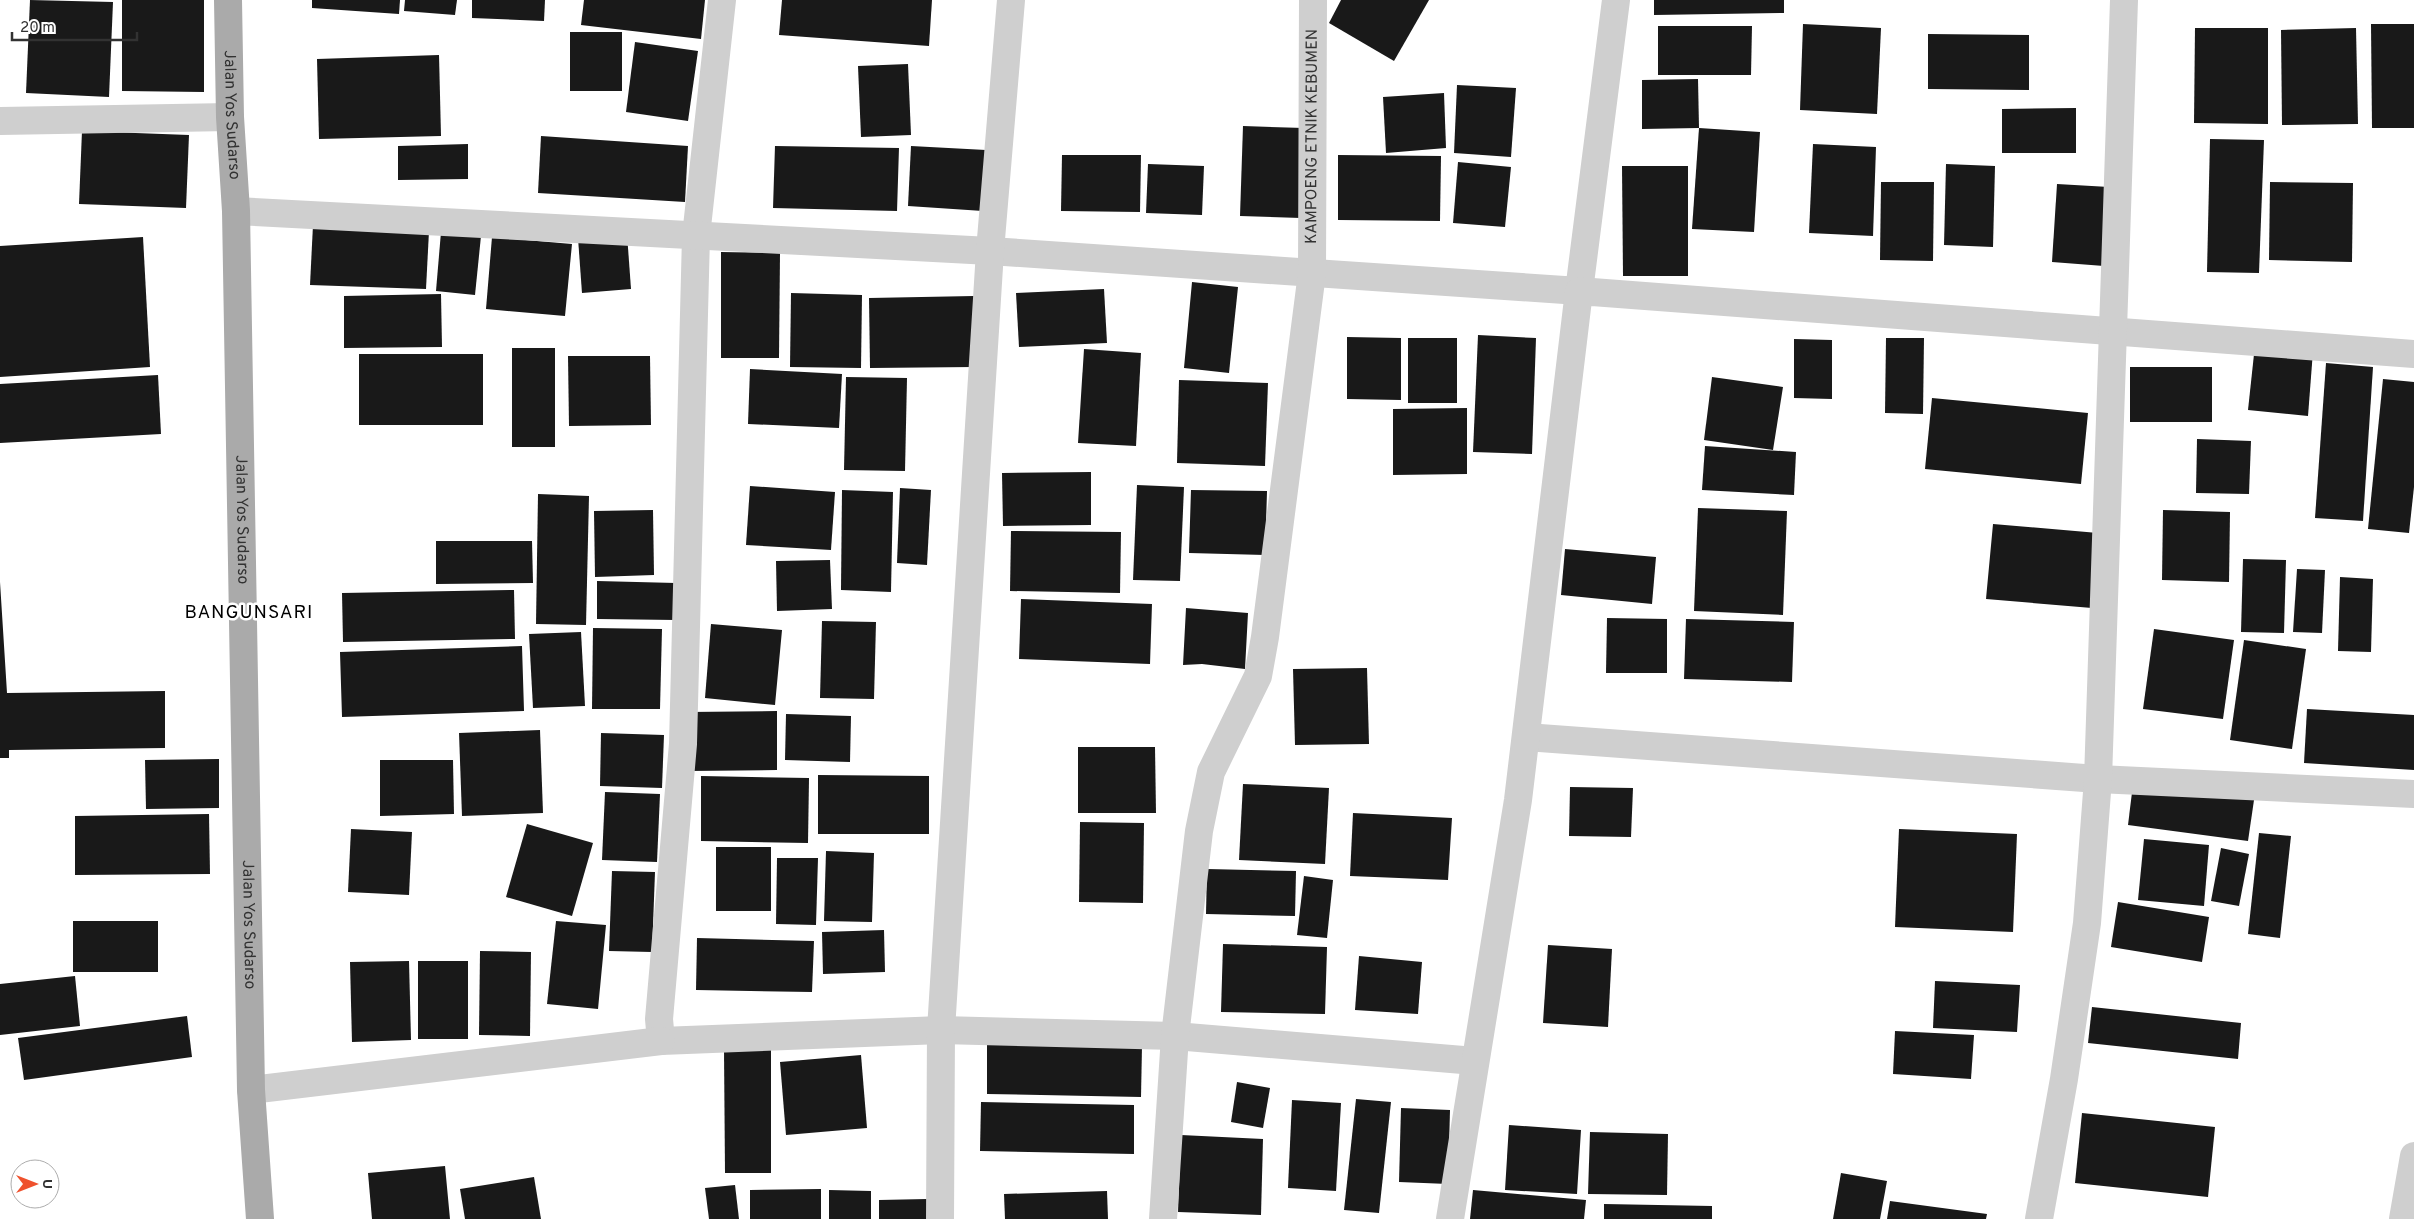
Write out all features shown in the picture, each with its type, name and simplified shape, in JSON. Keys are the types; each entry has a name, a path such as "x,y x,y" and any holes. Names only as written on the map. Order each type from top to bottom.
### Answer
{"main road":[{"name":"Jalan Yos Sudarso","path":"228,0 230,117 236,211 251,1090 260,1219"}],"street":[{"path":"661,1041 659,1019 683,744 696,236 722,0"},
{"path":"940,1219 941,1030 990,251 1011,0"},
{"name":"KAMPOENG ETNIK KEBUMEN","path":"1163,1219 1175,1036 1199,832 1211,772 1258,676 1265,637 1312,274 1312,0"},
{"path":"1450,1219 1517,810 1616,0"},
{"path":"2038,1219 2064,1079 2088,923 2098,779 2124,0"},
{"path":"0,121 230,117"},
{"path":"236,211 990,251 1579,291 2414,354"},
{"path":"1526,737 2098,779 2414,794"},
{"path":"251,1090 661,1041 941,1030 1175,1036 1476,1061"},
{"path":"2403,1219 2414,1156"}],"building":[{"path":"30,0 113,2 109,97 26,93"},
{"path":"122,0 204,0 204,92 122,91"},
{"path":"312,0 400,0 399,14 312,8"},
{"path":"405,0 457,0 455,15 404,11"},
{"path":"472,0 545,0 544,21 472,18"},
{"path":"584,0 705,0 701,39 581,25"},
{"path":"782,0 932,0 929,46 779,35"},
{"path":"1341,0 1429,0 1394,61 1329,23"},
{"path":"1654,0 1784,0 1784,13 1654,15"},
{"path":"1803,24 1881,28 1877,114 1800,110"},
{"path":"2371,24 2414,24 2414,128 2372,128"},
{"path":"1658,26 1752,26 1751,75 1658,75"},
{"path":"2195,28 2268,28 2268,124 2194,123"},
{"path":"2356,28 2358,124 2282,125 2281,30"},
{"path":"570,32 622,32 622,91 570,91"},
{"path":"1928,34 2029,35 2029,90 1928,89"},
{"path":"635,42 698,51 688,121 626,112"},
{"path":"439,55 441,136 319,139 317,59"},
{"path":"908,64 911,135 861,137 858,66"},
{"path":"1698,79 1699,128 1642,129 1642,80"},
{"path":"1457,85 1516,88 1511,157 1454,153"},
{"path":"1444,93 1446,148 1386,153 1383,97"},
{"path":"2076,108 2076,153 2002,153 2002,109"},
{"path":"1243,126 1304,128 1301,218 1240,216"},
{"path":"1699,128 1760,132 1754,232 1692,229"},
{"path":"82,131 189,135 186,208 79,204"},
{"path":"541,136 688,146 685,202 538,193"},
{"path":"2210,139 2264,140 2259,273 2207,272"},
{"path":"468,144 468,179 398,180 398,146"},
{"path":"1813,144 1876,147 1873,236 1809,233"},
{"path":"775,146 899,148 897,211 773,208"},
{"path":"911,146 986,150 983,211 908,206"},
{"path":"1062,155 1141,155 1140,212 1061,211"},
{"path":"1338,155 1441,156 1440,221 1338,220"},
{"path":"1458,162 1511,167 1505,227 1453,223"},
{"path":"1148,164 1204,166 1202,215 1146,213"},
{"path":"1946,164 1995,166 1993,247 1944,245"},
{"path":"1622,166 1688,166 1688,276 1623,276"},
{"path":"1881,182 1934,182 1933,261 1880,260"},
{"path":"2270,182 2353,183 2352,262 2269,260"},
{"path":"2057,184 2109,187 2104,266 2052,262"},
{"path":"313,225 429,231 426,289 310,285"},
{"path":"441,232 481,236 475,295 436,291"},
{"path":"627,234 631,289 582,293 578,238"},
{"path":"143,237 150,367 0,377 0,246"},
{"path":"492,237 572,244 565,316 486,309"},
{"path":"721,252 780,253 779,358 721,358"},
{"path":"1192,282 1238,287 1229,373 1184,368"},
{"path":"1104,289 1107,343 1019,347 1016,293"},
{"path":"791,293 862,295 861,368 790,367"},
{"path":"441,294 442,347 344,348 344,296"},
{"path":"974,296 974,367 870,368 869,298"},
{"path":"1478,335 1536,338 1532,454 1473,452"},
{"path":"1347,337 1401,338 1401,400 1347,399"},
{"path":"1408,338 1457,338 1457,403 1408,403"},
{"path":"1886,338 1924,338 1923,414 1885,413"},
{"path":"1794,339 1832,340 1832,399 1794,398"},
{"path":"2255,345 2313,351 2308,416 2248,410"},
{"path":"512,348 555,348 555,447 512,447"},
{"path":"1084,349 1141,353 1136,446 1078,443"},
{"path":"359,354 483,354 483,425 359,425"},
{"path":"568,356 650,356 651,425 569,426"},
{"path":"2326,363 2373,367 2363,521 2315,518"},
{"path":"2130,367 2212,367 2212,422 2130,422"},
{"path":"750,369 842,374 839,428 748,424"},
{"path":"158,375 161,434 0,443 0,384"},
{"path":"846,377 907,378 905,471 844,470"},
{"path":"1712,377 1783,387 1773,450 1704,440"},
{"path":"2383,379 2414,382 2414,487 2409,533 2368,529"},
{"path":"1179,380 1268,383 1265,466 1177,463"},
{"path":"1932,398 2088,413 2081,484 1925,469"},
{"path":"1467,408 1467,474 1393,475 1393,409"},
{"path":"2197,439 2251,441 2249,494 2196,493"},
{"path":"1705,446 1796,452 1794,495 1702,490"},
{"path":"1091,472 1091,525 1003,526 1002,473"},
{"path":"1137,485 1184,487 1180,581 1133,580"},
{"path":"750,486 835,492 831,550 746,545"},
{"path":"900,488 931,490 927,565 897,563"},
{"path":"842,490 893,492 891,592 841,590"},
{"path":"1191,490 1267,491 1265,555 1189,553"},
{"path":"538,494 589,496 586,625 536,624"},
{"path":"1698,508 1787,511 1783,615 1694,611"},
{"path":"653,510 654,575 595,577 594,511"},
{"path":"2163,510 2230,512 2229,582 2162,580"},
{"path":"1993,524 2098,533 2092,608 1986,599"},
{"path":"1011,531 1121,532 1120,593 1010,591"},
{"path":"436,541 532,541 533,583 436,584"},
{"path":"1565,549 1656,557 1652,604 1561,595"},
{"path":"2243,559 2286,560 2284,633 2241,632"},
{"path":"830,560 832,609 777,611 776,561"},
{"path":"2297,569 2325,570 2322,633 2293,632"},
{"path":"2340,577 2373,579 2371,652 2338,651"},
{"path":"597,581 676,583 676,620 597,619"},
{"path":"0,582 7,693 165,691 165,748 9,750 9,758 0,758"},
{"path":"514,590 515,639 343,642 342,593"},
{"path":"1021,599 1152,604 1150,664 1019,659"},
{"path":"1186,608 1248,613 1245,669 1202,664 1183,665"},
{"path":"1607,618 1667,619 1667,673 1606,673"},
{"path":"1686,619 1794,622 1792,682 1684,679"},
{"path":"822,621 876,622 874,699 820,698"},
{"path":"711,624 782,630 775,705 705,698"},
{"path":"593,628 662,629 660,709 592,709"},
{"path":"2154,629 2234,640 2223,719 2143,709"},
{"path":"581,632 585,706 533,708 529,634"},
{"path":"2244,640 2306,649 2292,749 2230,740"},
{"path":"522,646 524,711 342,717 340,652"},
{"path":"1367,668 1369,744 1295,745 1293,669"},
{"path":"2307,709 2414,715 2414,770 2304,763"},
{"path":"777,711 777,770 689,771 688,712"},
{"path":"786,714 851,716 850,762 785,760"},
{"path":"540,730 543,813 462,816 459,733"},
{"path":"601,733 664,735 662,788 600,786"},
{"path":"1078,747 1155,747 1156,813 1078,813"},
{"path":"219,759 219,808 146,809 145,760"},
{"path":"380,760 453,760 454,814 380,816"},
{"path":"818,775 929,776 929,834 818,834"},
{"path":"701,776 809,778 808,843 701,841"},
{"path":"1243,784 1329,788 1325,864 1239,860"},
{"path":"2133,784 2254,800 2248,841 2128,825"},
{"path":"1570,787 1633,788 1631,837 1569,836"},
{"path":"605,792 660,794 657,862 602,860"},
{"path":"1353,813 1452,818 1448,880 1350,876"},
{"path":"209,814 210,874 75,875 75,816"},
{"path":"1080,822 1144,823 1143,903 1079,902"},
{"path":"527,824 593,843 572,916 506,897"},
{"path":"351,829 412,832 409,895 348,892"},
{"path":"1899,829 2017,834 2013,932 1895,927"},
{"path":"2259,833 2291,836 2280,938 2248,934"},
{"path":"2144,839 2209,845 2204,906 2138,900"},
{"path":"716,847 771,847 771,911 716,911"},
{"path":"2221,848 2249,854 2239,906 2211,901"},
{"path":"826,851 874,853 872,922 824,921"},
{"path":"777,858 818,858 816,925 776,924"},
{"path":"1207,869 1296,871 1295,916 1206,914"},
{"path":"612,871 655,872 652,952 609,951"},
{"path":"1304,876 1333,880 1327,938 1297,935"},
{"path":"2118,902 2209,917 2202,962 2111,947"},
{"path":"73,921 158,921 158,972 73,972"},
{"path":"556,921 606,925 598,1009 547,1004"},
{"path":"884,930 885,972 823,974 822,932"},
{"path":"697,938 814,941 812,992 696,990"},
{"path":"1223,944 1327,947 1325,1014 1221,1012"},
{"path":"1548,945 1612,949 1608,1027 1543,1023"},
{"path":"480,951 531,952 530,1036 479,1035"},
{"path":"1359,956 1422,962 1418,1014 1355,1010"},
{"path":"409,961 411,1040 352,1042 350,962"},
{"path":"418,961 468,961 468,1039 418,1039"},
{"path":"75,976 80,1026 0,1035 0,984"},
{"path":"1935,981 2020,985 2017,1032 1933,1028"},
{"path":"2092,1007 2241,1023 2238,1059 2088,1043"},
{"path":"187,1016 192,1057 24,1080 18,1038"},
{"path":"1895,1031 1974,1035 1971,1079 1893,1074"},
{"path":"987,1042 1142,1046 1141,1097 987,1094"},
{"path":"724,1050 771,1050 771,1173 725,1173"},
{"path":"861,1055 867,1128 786,1135 780,1062"},
{"path":"1237,1082 1270,1088 1263,1128 1231,1122"},
{"path":"1356,1099 1391,1102 1379,1213 1344,1210"},
{"path":"1292,1100 1341,1103 1336,1191 1288,1188"},
{"path":"981,1102 1134,1105 1134,1154 980,1151"},
{"path":"1401,1108 1450,1110 1448,1184 1399,1182"},
{"path":"2082,1113 2215,1127 2208,1197 2075,1183"},
{"path":"1509,1125 1581,1130 1577,1194 1505,1190"},
{"path":"1590,1132 1668,1134 1667,1195 1588,1194"},
{"path":"1181,1135 1263,1139 1261,1215 1178,1212"},
{"path":"445,1166 450,1219 372,1219 368,1173"},
{"path":"1841,1173 1887,1181 1880,1219 1833,1219"},
{"path":"534,1177 541,1219 465,1219 460,1189"},
{"path":"735,1185 739,1219 709,1219 705,1188"},
{"path":"821,1189 821,1219 750,1219 750,1190"},
{"path":"829,1190 871,1191 871,1219 829,1219"},
{"path":"1473,1190 1586,1200 1584,1219 1470,1219"},
{"path":"1107,1191 1108,1219 1005,1219 1004,1194"},
{"path":"927,1199 928,1219 879,1219 879,1200"},
{"path":"1890,1201 1987,1214 1986,1219 1887,1219"},
{"path":"1604,1204 1712,1206 1712,1219 1604,1219"}],"district":[{"name":"BANGUNSARI","path":"249,613"}]}
